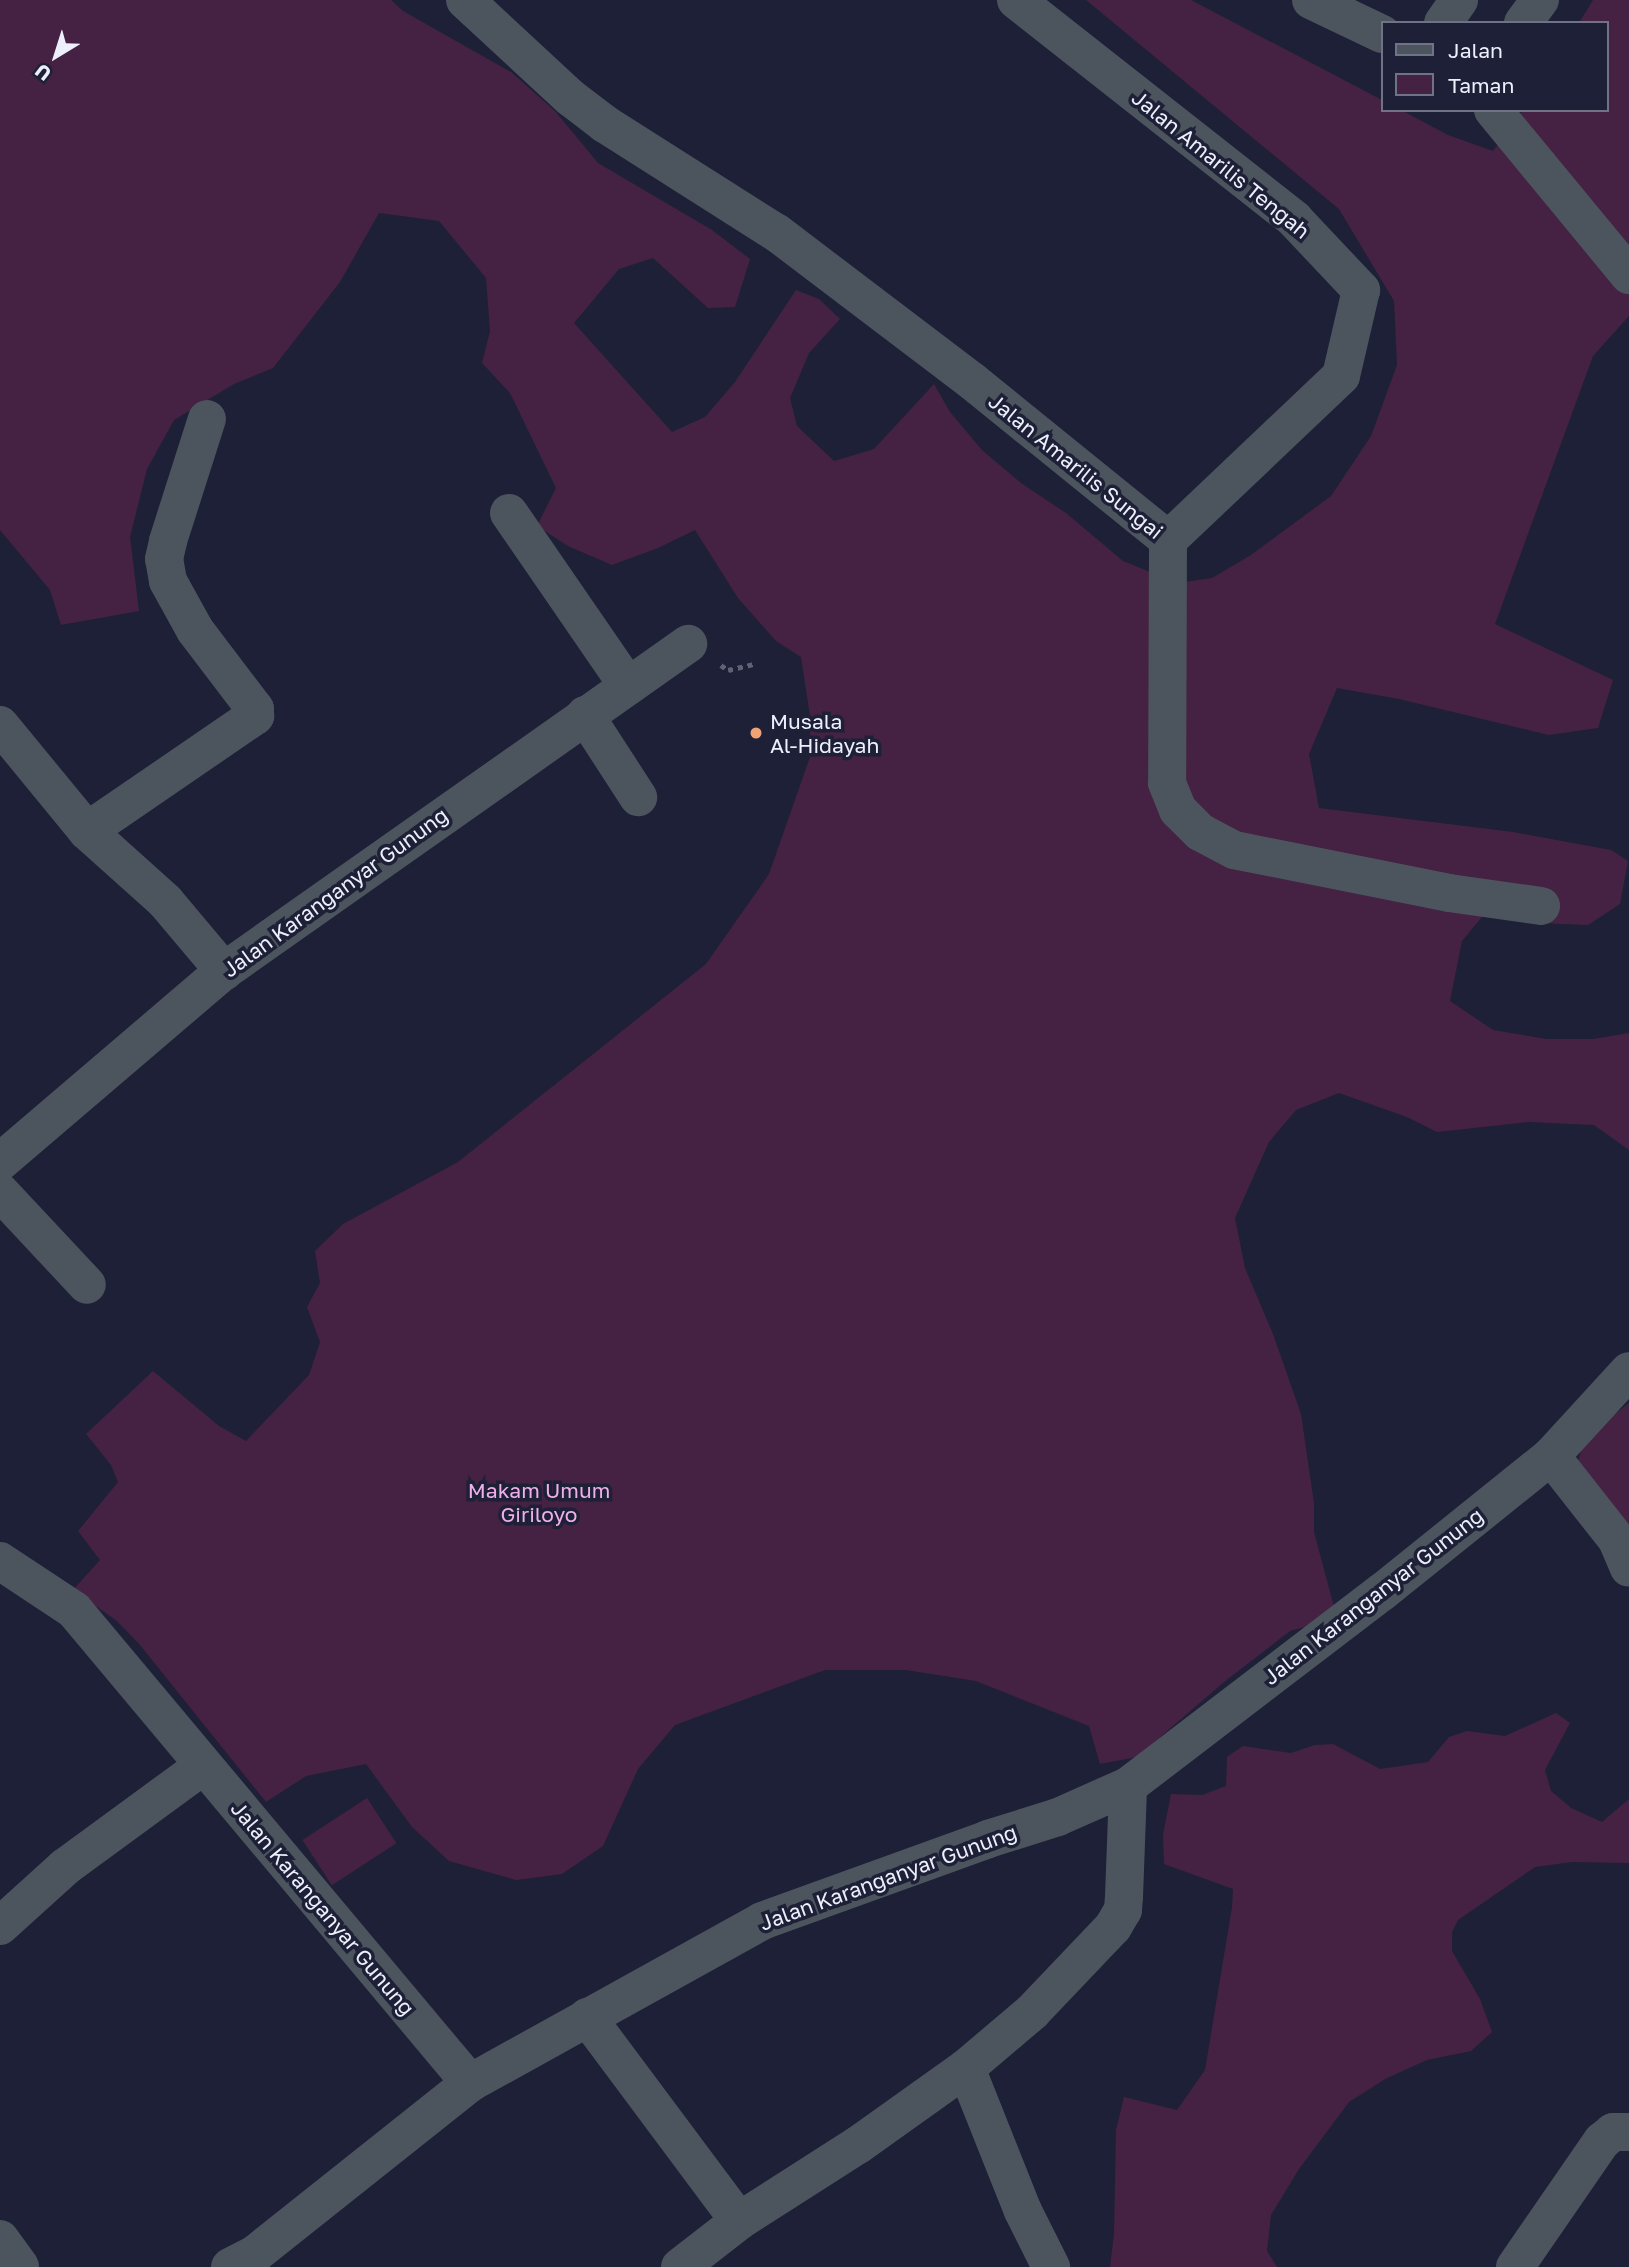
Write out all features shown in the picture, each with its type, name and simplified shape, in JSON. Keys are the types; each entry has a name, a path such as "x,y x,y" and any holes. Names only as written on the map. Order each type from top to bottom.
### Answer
{"street":[{"name":"Jalan Amarilis Sungai","path":"465,0 571,98 605,124 777,233 972,381 1168,540 1167,783 1178,810 1200,832 1234,850 1449,893 1542,906"},
{"name":"Jalan Amarilis Tengah","path":"1016,0 1294,219 1361,290 1341,376 1168,540"},
{"path":"1311,0 1380,33"},
{"path":"1444,21 1460,0"},
{"path":"1524,21 1540,0"},
{"path":"1495,112 1629,275"},
{"path":"87,831 255,716 256,709 195,630 167,581 164,559 168,541 207,419"},
{"path":"509,513 628,686"},
{"name":"Jalan Karanganyar Gunung","path":"0,1162 224,971 688,644"},
{"path":"585,715 638,797"},
{"path":"0,725 87,831 165,901 224,971"},
{"path":"0,1192 87,1285"},
{"name":"Jalan Karanganyar Gunung","path":"251,2263 470,2083 762,1921 988,1839 1058,1817 1128,1787 1382,1592 1550,1456 1629,1371"},
{"path":"1550,1456 1617,1541 1629,1568"},
{"name":"Jalan Karanganyar Gunung","path":"0,1560 74,1610 470,2083"},
{"path":"0,1926 65,1867 203,1766"},
{"path":"680,2267 739,2221 858,2145 966,2068 1032,2012 1113,1927 1123,1910 1128,1787"},
{"path":"587,2017 739,2221"},
{"path":"966,2068 1018,2199 1051,2267"},
{"path":"1515,2267 1602,2141 1613,2132 1629,2132"},
{"path":"0,2239 20,2267"}],"green space":[{"name":"Makam Umum Giriloyo","path":"0,0 391,0 403,11 511,72 555,111 598,163 712,230 750,259 735,307 708,308 653,258 619,269 574,323 672,432 705,417 735,382 796,290 819,299 840,319 809,353 790,398 797,426 834,461 874,449 934,384 950,412 982,450 1021,483 1066,513 1123,561 1178,583 1212,578 1251,555 1331,496 1371,436 1397,365 1394,301 1339,209 1086,0 1191,0 1380,99 1380,112 1405,112 1448,135 1493,151 1522,112 1608,112 1608,21 1580,21 1593,0 1629,0 1629,316 1593,356 1495,624 1613,680 1598,728 1549,735 1399,699 1337,688 1309,754 1319,808 1513,832 1611,850 1628,861 1620,904 1588,925 1540,923 1486,912 1462,941 1450,1001 1493,1030 1546,1039 1593,1039 1629,1033 1629,1150 1594,1125 1529,1122 1437,1132 1407,1117 1339,1093 1296,1110 1269,1142 1235,1218 1245,1268 1273,1334 1301,1414 1314,1503 1314,1532 1337,1618 1290,1631 1224,1682 1137,1757 1100,1764 1089,1726 976,1681 906,1670 825,1670 675,1725 638,1769 603,1846 562,1874 516,1880 449,1861 412,1827 366,1764 306,1776 266,1802 140,1645 117,1621 73,1590 100,1560 78,1531 118,1482 111,1465 86,1434 153,1371 219,1426 246,1441 309,1375 320,1342 307,1307 320,1283 315,1251 343,1224 458,1162 706,964 769,874 810,757 810,716 801,657 776,641 738,598 695,530 658,548 612,565 568,546 537,526 556,488 510,393 482,363 490,331 486,278 439,221 379,213 340,282 273,368 234,384 174,420 147,469 130,537 139,611 61,625 50,590 0,530"},
{"path":"1629,1403 1629,1536 1573,1476 1586,1436"},
{"path":"1556,1713 1570,1723 1545,1770 1551,1791 1571,1808 1602,1822 1629,1799 1629,1863 1572,1862 1535,1867 1458,1920 1452,1932 1452,1951 1480,1999 1492,2032 1471,2051 1427,2060 1387,2078 1349,2102 1299,2169 1271,2215 1267,2251 1277,2267 1110,2267 1114,2234 1116,2130 1124,2097 1177,2110 1205,2070 1232,1907 1233,1889 1164,1864 1163,1834 1171,1794 1202,1795 1226,1786 1227,1757 1243,1746 1291,1753 1315,1745 1333,1744 1380,1769 1428,1762 1449,1737 1467,1731 1505,1736"},
{"path":"367,1798 396,1843 332,1885 302,1840"}],"place":[{"name":"Musala Al-Hidayah","path":"756,733"}]}
